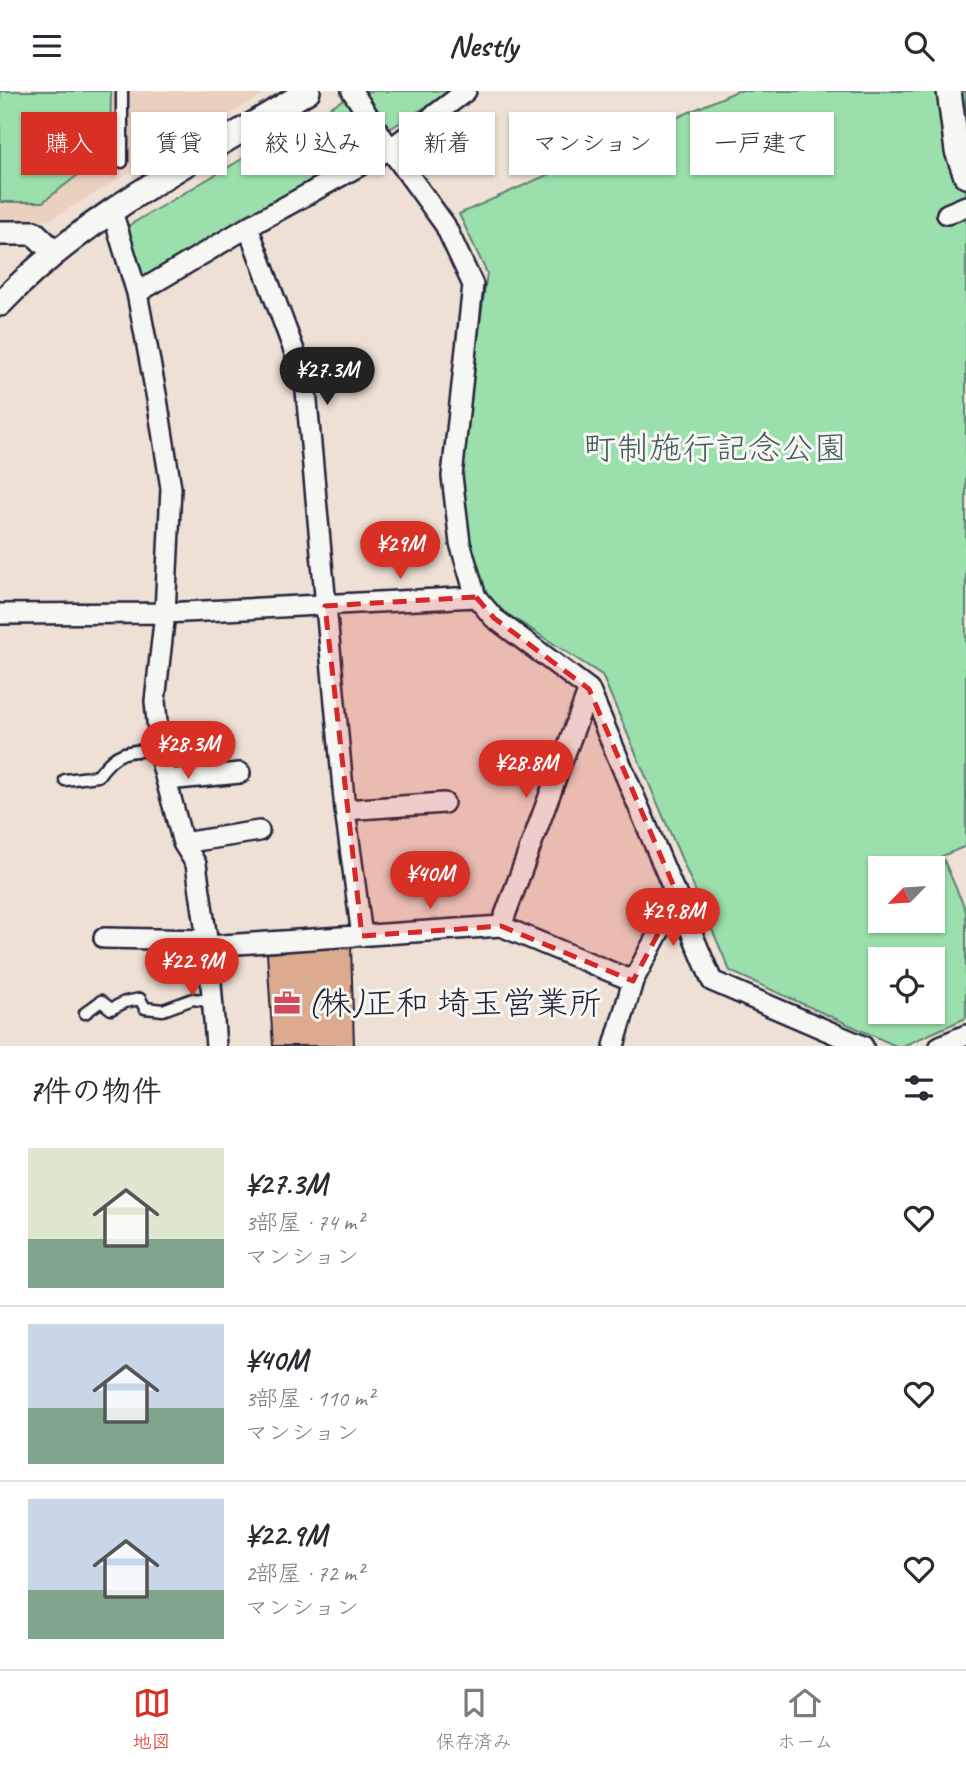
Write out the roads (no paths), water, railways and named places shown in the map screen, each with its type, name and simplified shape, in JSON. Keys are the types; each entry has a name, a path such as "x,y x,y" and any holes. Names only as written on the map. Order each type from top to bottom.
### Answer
{"street":[{"path":"0,304 54,252 112,211 308,91"},
{"path":"352,91 445,225 473,285 452,475 460,543 476,597 494,618 589,689 712,981 863,1046"},
{"path":"137,293 248,226 390,149 466,91"},
{"path":"949,91 957,151 966,176"},
{"path":"947,214 966,206"},
{"path":"112,211 137,293 171,488 165,613 155,701 161,761 183,843 196,864 208,943 216,1046"},
{"path":"248,226 304,380 345,810 362,936"},
{"path":"0,233 34,233 54,252"},
{"path":"0,614 165,613 476,597"},
{"path":"501,926 589,689"},
{"path":"167,781 240,773"},
{"path":"345,810 444,803"},
{"path":"183,843 258,831"},
{"path":"614,1046 633,981 678,896"},
{"path":"104,938 208,943 501,926 633,981"},
{"path":"940,1046 966,1035"}],"lane":[{"path":"122,91 122,162"},
{"path":"65,780 98,776 109,761 121,753 161,751"},
{"path":"85,1013 101,1002 111,1009 140,999 145,1007 163,1010 193,999 212,1002"}],"place":[{"name":"(株)正和 埼玉営業所","path":"287,1003"}],"park label":[{"name":"町制施行記念公園","path":"715,448"}]}
